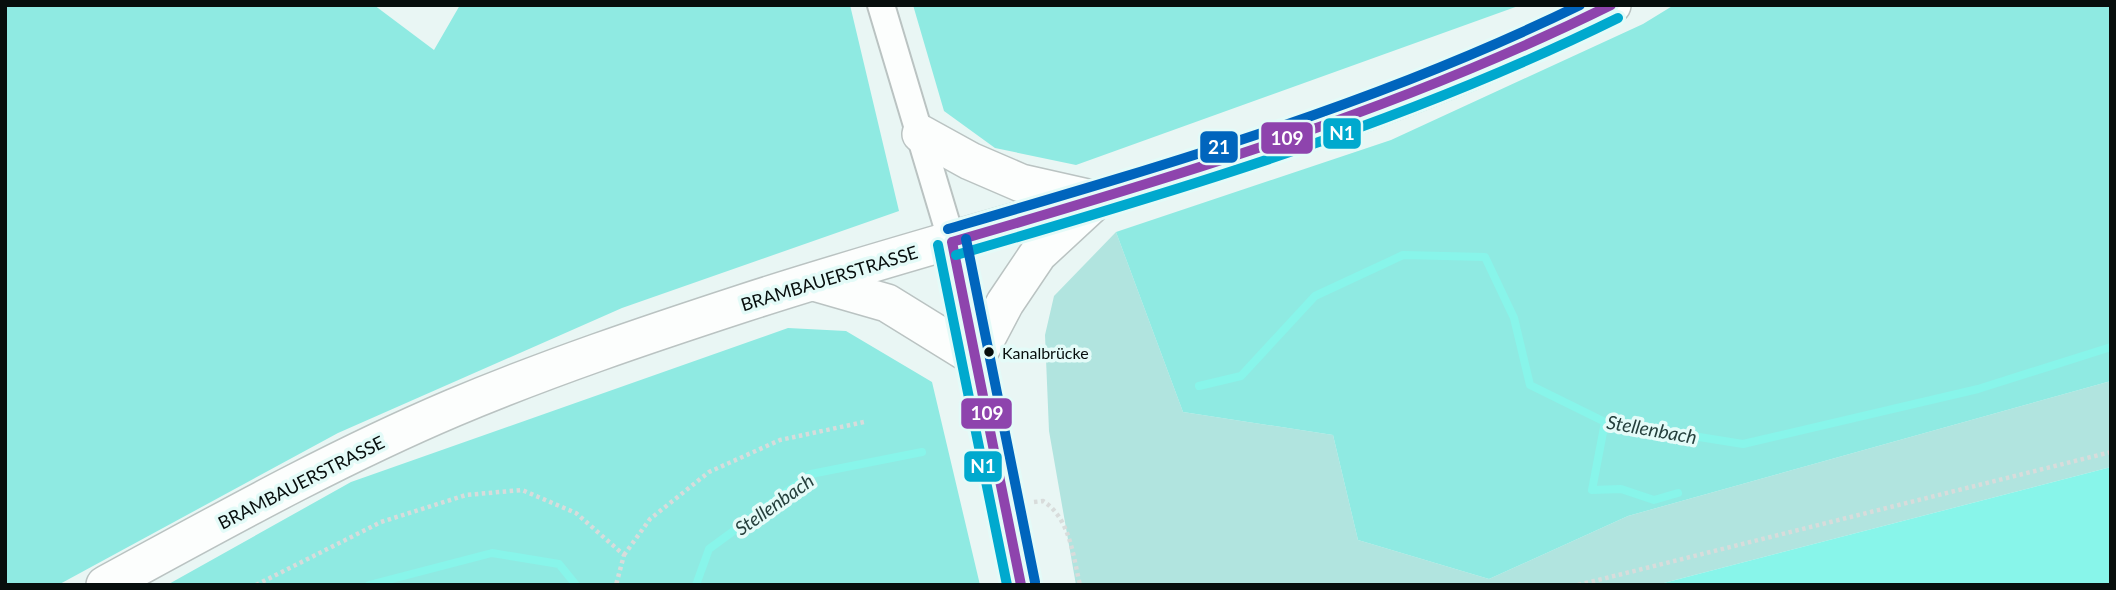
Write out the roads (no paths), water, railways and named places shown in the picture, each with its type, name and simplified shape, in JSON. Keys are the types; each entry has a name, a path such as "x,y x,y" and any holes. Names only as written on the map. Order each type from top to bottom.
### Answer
{"main road":[{"name":"BRAMBAUERSTRASSE","path":"105,585 343,459 454,408 593,354 814,282 1189,173 1392,103 1505,58 1612,5"},
{"path":"921,134 970,161 1021,183 1097,200"},
{"path":"976,358 1005,303 1038,254 1097,200"},
{"path":"952,242 1021,585"},
{"path":"814,282 887,303 976,358"}],"street":[{"path":"881,5 952,242"}],"waterway":[{"name":"Stellenbach","path":"1199,386 1241,376 1315,296 1403,255 1485,257 1514,318 1530,385 1605,422 1743,444 1978,389 2111,347"},
{"path":"1605,422 1592,490 1621,489 1654,500 1678,493"},
{"name":"Stellenbach","path":"696,585 709,549 811,474 922,452"},
{"path":"369,585 492,553 559,564 576,585"}],"place":[{"name":"Kanalbrücke","path":"989,352"}]}
